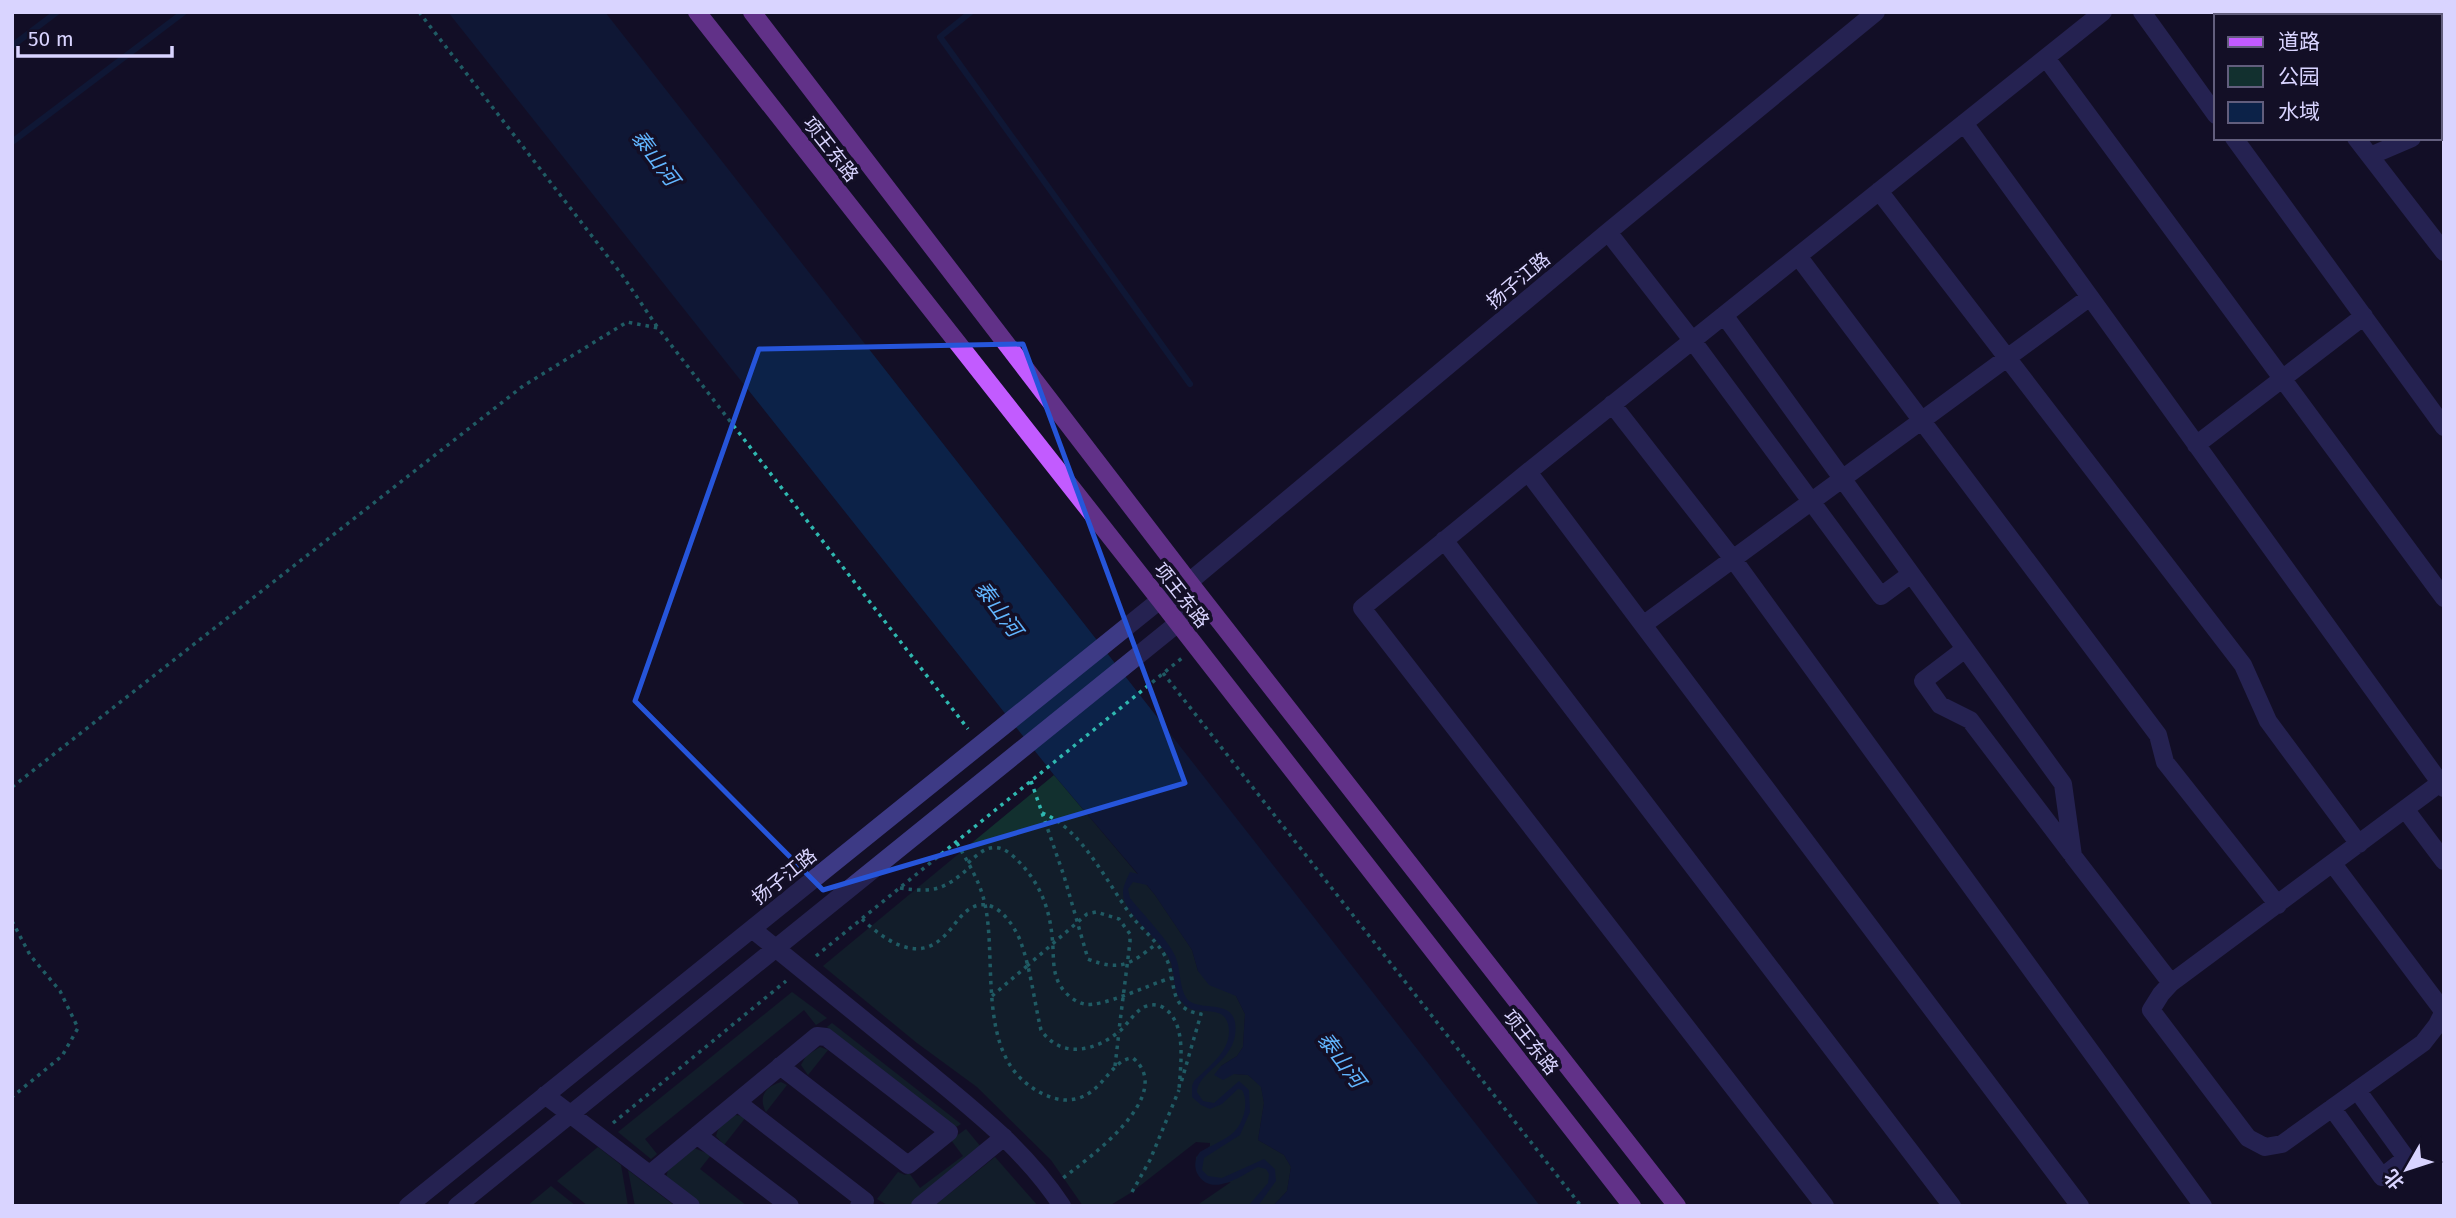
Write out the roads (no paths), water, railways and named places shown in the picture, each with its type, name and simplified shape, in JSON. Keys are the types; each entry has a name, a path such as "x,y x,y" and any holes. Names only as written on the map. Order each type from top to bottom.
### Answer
{"main road":[{"name":"项王东路","path":"697,12 1632,1206"},
{"name":"项王东路","path":"752,12 1189,582 1677,1206"}],"street":[{"name":"扬子江路","path":"408,1206 1108,641 1160,600 1189,582 1876,12"},
{"path":"1825,1206 1362,608 2102,12"},
{"path":"2142,12 2214,112"},
{"path":"2046,58 2444,598"},
{"path":"1964,124 2442,785 2405,809 2171,983 2151,1010 2248,1138 2265,1147 2282,1143 2423,1043 2444,1012 2333,864"},
{"path":"2235,140 2444,426"},
{"path":"2358,140 2444,252"},
{"path":"2370,156 2407,140"},
{"path":"1879,191 2243,665 2268,720 2360,844"},
{"path":"1608,232 1692,340 1881,596 1911,574"},
{"path":"1798,256 2158,736 2165,762 2278,905"},
{"path":"1643,625 2090,298"},
{"path":"1724,315 2063,784 2073,856"},
{"path":"2196,445 2364,316"},
{"path":"1612,404 1732,559 2203,1206"},
{"path":"1528,472 2080,1206"},
{"path":"1444,540 1952,1206"},
{"path":"457,1206 1178,624 1189,582"},
{"path":"1965,649 1923,681 1940,705 1970,720 2171,983"},
{"path":"2405,809 2444,861"},
{"path":"752,929 965,1102 1044,1178 1062,1206"},
{"path":"650,1174 780,1066 817,1036 825,1037 949,1132 908,1165 780,1066"},
{"path":"2332,1108 2382,1177 2406,1158 2357,1090"},
{"path":"545,1095 691,1206"},
{"path":"737,1102 865,1204"},
{"path":"697,1135 790,1206"},
{"path":"920,1206 1004,1137"}],"water":[{"name":"泰山河","path":"448,12 605,12 1540,1206 1273,1206 1287,1191 1291,1167 1284,1155 1258,1140 1264,1103 1261,1087 1248,1075 1234,1074 1223,1080 1214,1075 1221,1066 1237,1056 1243,1047 1245,1014 1236,996 1209,985 1198,971 1192,950 1147,885 1133,882 1128,889 1130,898 1173,952 1187,999 1193,1003 1226,1010 1235,1023 1232,1045 1203,1079 1197,1092 1203,1101 1214,1103 1239,1081 1249,1090 1250,1112 1240,1135 1204,1158 1202,1170 1208,1176 1222,1178 1264,1159 1275,1169 1276,1181 1258,1206 1248,1206 1268,1183 1269,1174 1266,1169 1258,1167 1218,1185 1203,1181 1196,1170 1197,1157 1200,1152 1238,1128 1244,1112 1244,1095 1242,1090 1238,1089 1222,1104 1210,1109 1192,1097 1194,1081 1224,1049 1229,1033 1228,1024 1221,1014 1190,1009 1179,998 1169,958 1135,918 1125,901 1124,887 1130,872 1138,874 1054,775"}],"waterway":[{"path":"12,46 57,12"},
{"path":"12,142 184,12"},
{"path":"971,12 940,37 1190,384"}]}
